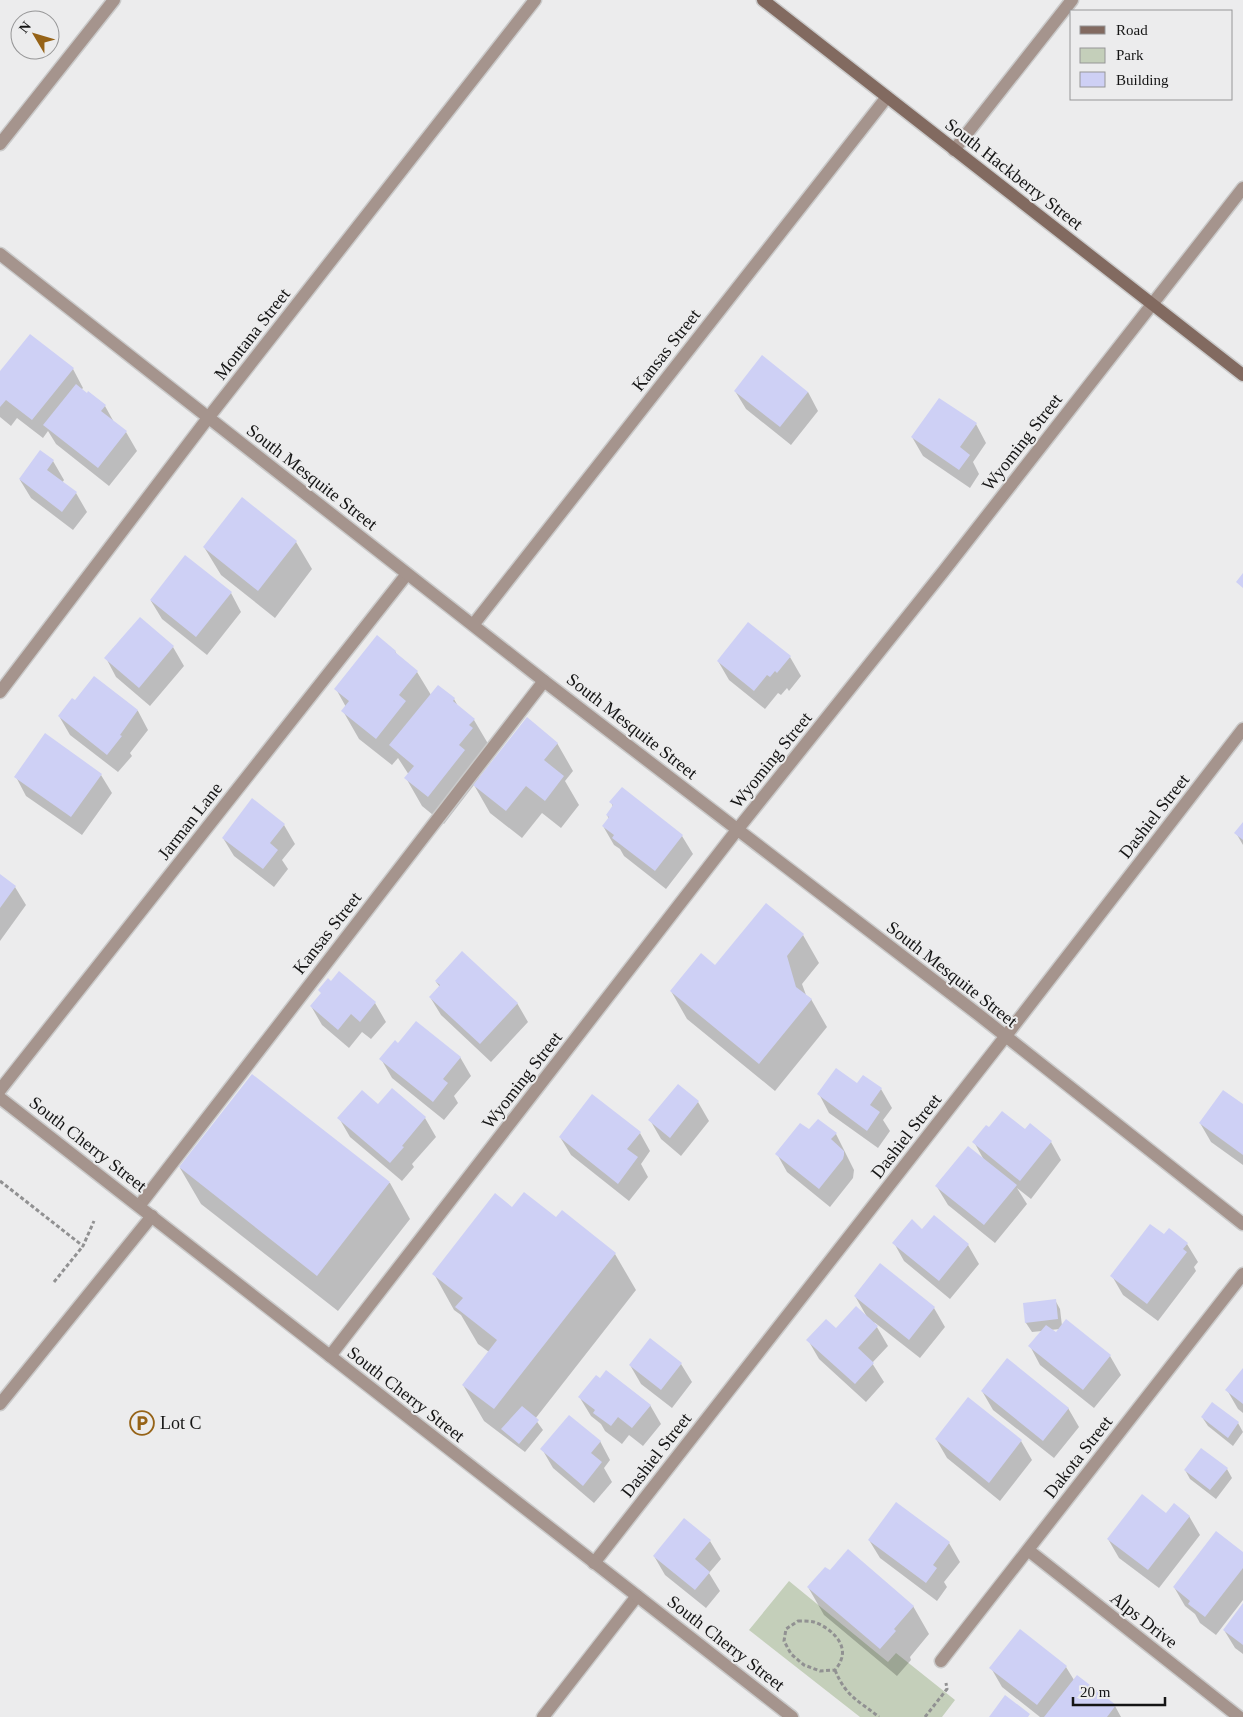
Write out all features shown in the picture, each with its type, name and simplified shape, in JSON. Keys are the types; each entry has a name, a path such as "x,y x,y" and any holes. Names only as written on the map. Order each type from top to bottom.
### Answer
{"main road":[{"name":"South Hackberry Street","path":"763,0 1243,375"}],"street":[{"path":"0,144 114,0"},
{"name":"Montana Street","path":"0,692 208,418 535,0"},
{"path":"954,150 1072,0"},
{"name":"Kansas Street","path":"473,625 887,97"},
{"name":"Wyoming Street","path":"330,1356 737,830 943,572 1243,188"},
{"name":"South Mesquite Street","path":"0,254 544,681 979,1015 1243,1224"},
{"name":"Jarman Lane","path":"0,1090 407,574"},
{"name":"Kansas Street","path":"139,1206 544,681"},
{"name":"Dashiel Street","path":"594,1562 1005,1037 1243,729"},
{"name":"South Cherry Street","path":"0,1098 792,1717"},
{"path":"0,1404 152,1216"},
{"name":"Dakota Street","path":"941,1661 1243,1274"},
{"name":"Alps Drive","path":"1028,1550 1239,1717"},
{"path":"543,1717 637,1596"}],"path":[{"path":"0,1181 82,1246"},
{"path":"54,1282 82,1246 94,1221"},
{"path":"798,1621 812,1622 823,1626 834,1635 842,1646 842,1659 835,1670 820,1671 804,1664 791,1654 784,1641 786,1629 798,1621"},
{"path":"926,1717 947,1689 941,1661"},
{"path":"835,1670 840,1682 852,1698 879,1717"}],"green space":[{"path":"789,1581 888,1662 896,1653 955,1700 942,1717 860,1717 749,1630"}],"building":[{"path":"30,334 74,368 32,420 6,400 0,407 0,371"},
{"path":"762,355 808,392 780,427 734,391"},
{"path":"76,384 106,405 101,411 127,431 98,468 43,425"},
{"path":"939,398 977,423 960,447 970,455 959,470 911,437"},
{"path":"40,450 54,460 47,470 77,492 62,512 19,479"},
{"path":"242,497 297,541 258,591 203,547"},
{"path":"185,555 232,592 196,637 150,600"},
{"path":"1243,573 1243,588 1236,582"},
{"path":"140,617 174,646 139,688 104,658"},
{"path":"748,622 791,656 777,673 775,671 770,677 767,675 754,691 717,661"},
{"path":"377,635 418,671 399,695 406,701 376,739 341,711 349,701 334,689"},
{"path":"94,676 138,710 120,735 122,736 107,755 58,716 72,698 75,700"},
{"path":"438,685 455,698 453,701 475,719 469,725 473,728 459,745 465,750 428,797 404,778 414,766 389,745"},
{"path":"527,717 558,743 544,760 564,776 545,801 526,786 506,811 473,785"},
{"path":"45,733 102,774 71,817 14,777"},
{"path":"622,787 683,835 655,871 612,838 614,835 602,826 609,817 606,815 613,805 609,802"},
{"path":"252,798 285,824 270,843 278,850 263,869 222,838"},
{"path":"1243,822 1243,840 1234,833"},
{"path":"0,874 16,886 0,908"},
{"path":"766,903 804,934 787,956 796,987 812,999 759,1064 670,991 701,953 715,965"},
{"path":"462,951 518,1003 480,1044 429,997 440,985 435,981"},
{"path":"339,971 376,1002 360,1022 351,1014 338,1030 310,1006 321,993 318,990 328,978 331,981"},
{"path":"416,1021 461,1057 443,1079 448,1083 433,1102 379,1059 395,1040 398,1043"},
{"path":"836,1068 857,1083 863,1075 882,1088 870,1105 880,1112 867,1131 817,1094"},
{"path":"252,1074 390,1182 317,1276 179,1167"},
{"path":"678,1084 699,1101 670,1138 648,1120"},
{"path":"392,1088 426,1117 390,1163 337,1118 362,1090 378,1104"},
{"path":"1223,1090 1243,1104 1243,1155 1199,1123"},
{"path":"592,1094 641,1132 627,1149 638,1157 618,1184 559,1137"},
{"path":"1002,1111 1025,1129 1030,1123 1052,1141 1020,1181 972,1142 986,1125 989,1127"},
{"path":"818,1119 837,1133 831,1139 844,1151 843,1159 819,1189 775,1154 800,1123 809,1129"},
{"path":"968,1146 1017,1185 984,1225 935,1186"},
{"path":"524,1192 556,1217 562,1210 616,1253 494,1409 462,1385 497,1340 455,1307 463,1298 432,1274 495,1193 512,1207"},
{"path":"934,1215 969,1244 939,1281 892,1243 912,1219 922,1229"},
{"path":"1150,1224 1164,1234 1169,1228 1188,1243 1183,1249 1187,1252 1147,1304 1110,1276"},
{"path":"880,1263 935,1307 909,1340 854,1296"},
{"path":"1056,1299 1058,1319 1025,1323 1023,1303"},
{"path":"856,1306 878,1326 858,1348 874,1363 855,1384 806,1340 826,1319 836,1328"},
{"path":"1066,1319 1111,1355 1083,1390 1028,1346 1046,1325 1056,1332"},
{"path":"650,1338 682,1363 661,1390 629,1365"},
{"path":"1007,1358 1069,1408 1043,1441 981,1391"},
{"path":"1243,1368 1243,1404 1225,1390"},
{"path":"606,1370 651,1405 632,1428 618,1417 611,1426 593,1413 595,1410 578,1397 596,1375 600,1378"},
{"path":"968,1397 1022,1440 989,1483 935,1439"},
{"path":"1212,1402 1239,1422 1228,1438 1201,1417"},
{"path":"522,1406 539,1420 519,1444 501,1429"},
{"path":"569,1415 601,1441 591,1453 602,1462 583,1486 540,1449"},
{"path":"1201,1448 1228,1468 1210,1490 1184,1470"},
{"path":"1142,1494 1166,1513 1174,1503 1190,1516 1148,1570 1107,1539"},
{"path":"896,1502 950,1542 933,1565 937,1568 926,1583 868,1540"},
{"path":"684,1518 711,1540 695,1559 710,1572 695,1590 653,1556"},
{"path":"1216,1531 1243,1552 1243,1568 1205,1617 1188,1604 1190,1601 1173,1587"},
{"path":"848,1549 914,1606 880,1649 807,1587 825,1567 830,1570"},
{"path":"1243,1603 1243,1645 1223,1630"},
{"path":"1020,1629 1067,1666 1037,1705 989,1668"},
{"path":"1077,1675 1116,1705 1107,1717 1044,1717"},
{"path":"1005,1695 1030,1714 1028,1717 989,1717"}],"place":[{"name":"Lot C","path":"142,1423"}]}
